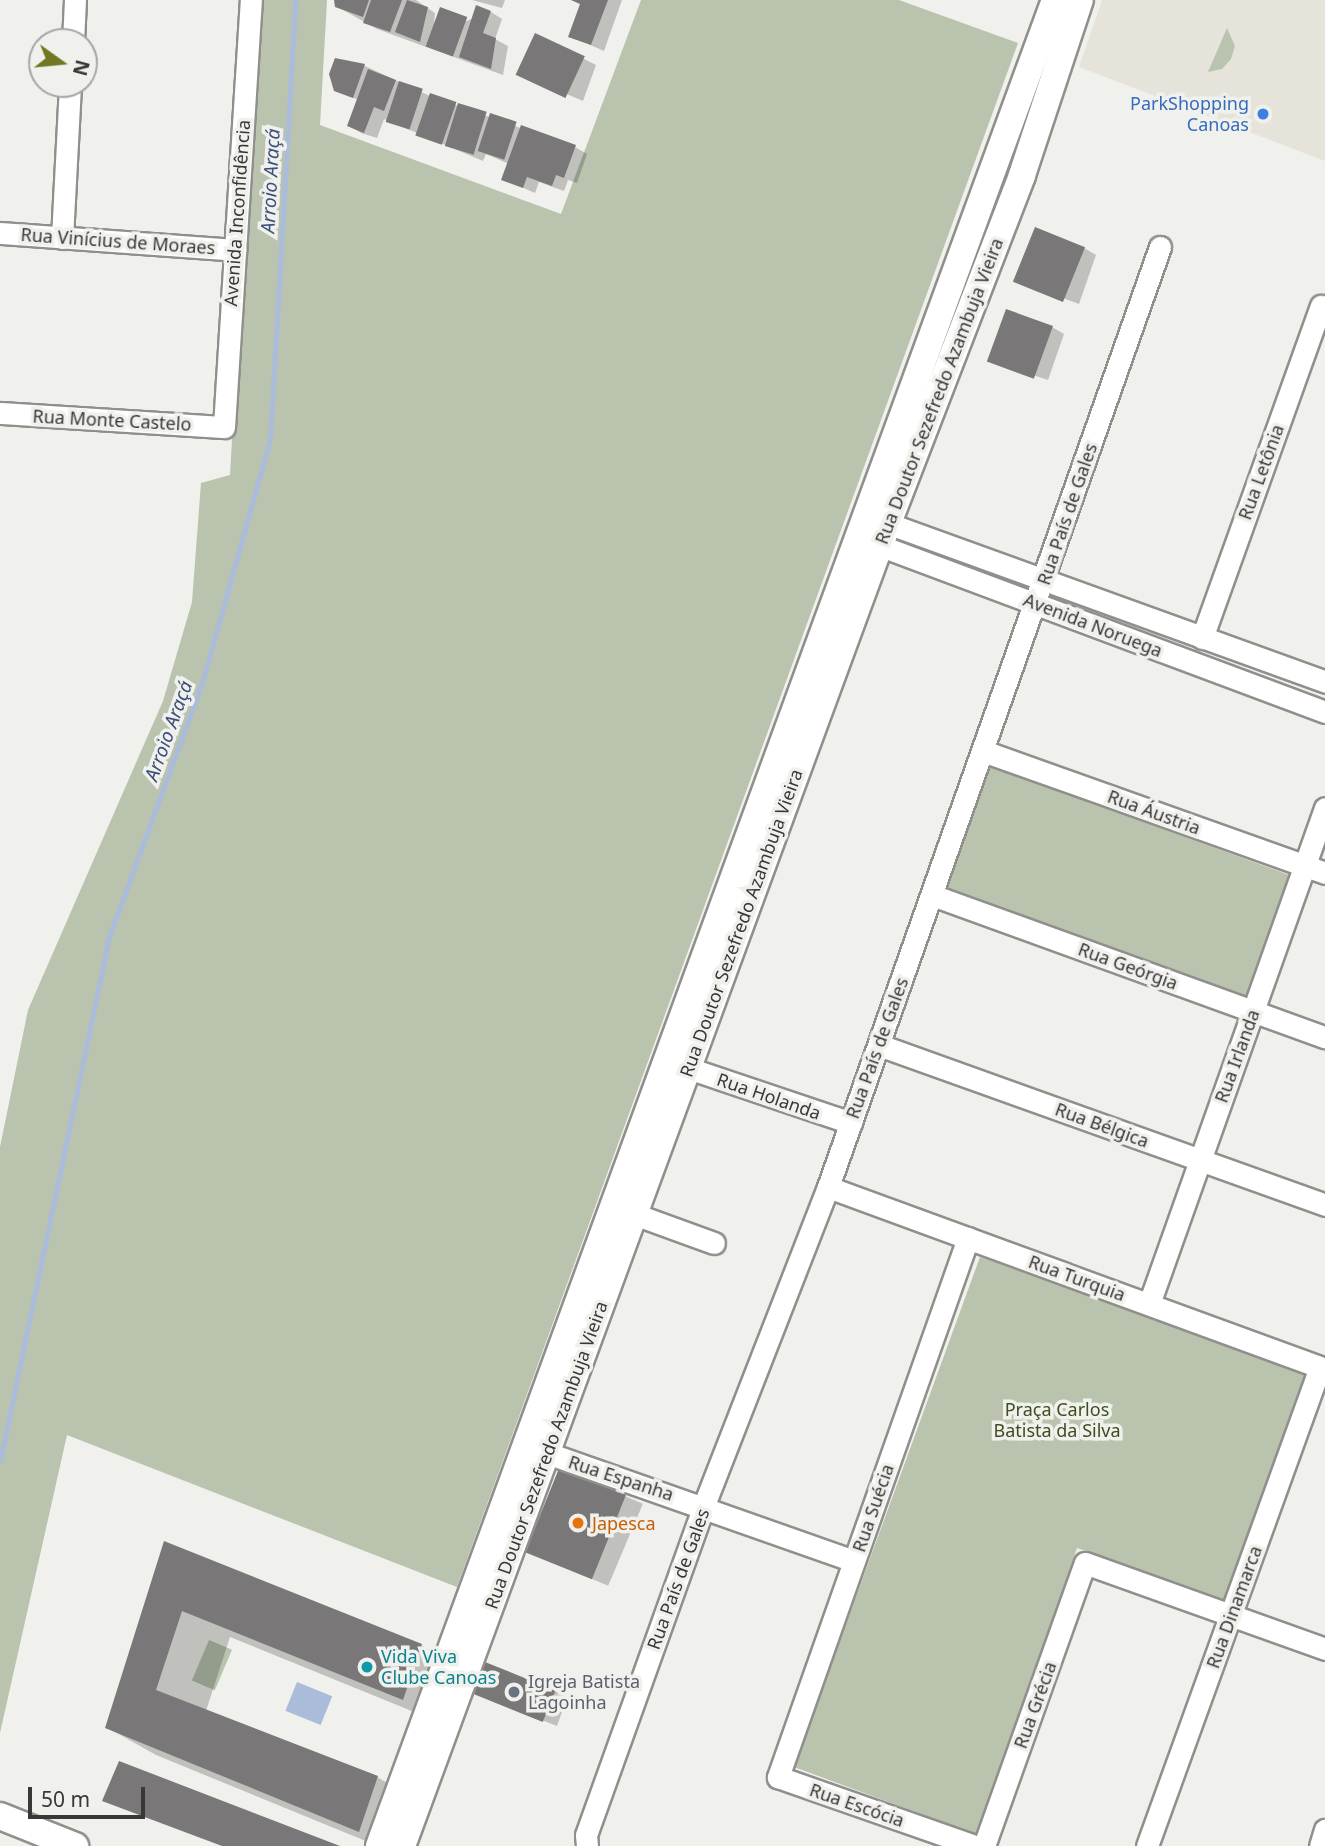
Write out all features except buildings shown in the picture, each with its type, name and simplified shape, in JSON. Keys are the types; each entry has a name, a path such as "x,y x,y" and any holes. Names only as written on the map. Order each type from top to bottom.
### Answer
{"main road":[{"name":"Rua Doutor Sezefredo Azambuja Vieira","path":"402,1846 688,1068 1055,0"},
{"name":"Rua Doutor Sezefredo Azambuja Vieira","path":"379,1846 874,530 1022,175 1080,0"},
{"path":"0,1816 75,1846"}],"street":[{"path":"74,28 75,0"},
{"name":"Avenida Inconfidência","path":"224,427 251,0"},
{"path":"62,237 69,98"},
{"name":"Rua Vinícius de Moraes","path":"0,233 235,250"},
{"name":"Rua País de Gales","path":"587,1846 586,1835 704,1506 828,1187 879,1045 1160,247"},
{"name":"Rua Letônia","path":"1202,638 1321,306"},
{"name":"Rua Monte Castelo","path":"0,413 224,427"},
{"name":"Avenida Noruega","path":"874,530 1044,580 1325,682"},
{"name":"Avenida Noruega","path":"874,530 1035,603 1325,712"},
{"name":"Rua Áustria","path":"983,751 1325,873"},
{"name":"Rua Irlanda","path":"1149,1304 1325,808"},
{"name":"Rua Geórgia","path":"932,895 1325,1037"},
{"name":"Rua Bélgica","path":"879,1045 1325,1205"},
{"name":"Rua Holanda","path":"688,1068 850,1124"},
{"name":"Rua Turquia","path":"828,1187 1322,1368"},
{"path":"634,1214 714,1243"},
{"name":"Rua Suécia","path":"778,1777 968,1238"},
{"name":"Rua Dinamarca","path":"1147,1846 1322,1368"},
{"name":"Rua Espanha","path":"547,1453 704,1506 854,1562"},
{"name":"Rua Grécia","path":"984,1846 1085,1563 1231,1616"},
{"path":"1231,1616 1325,1650"},
{"name":"Rua Escócia","path":"778,1777 975,1846"},
{"path":"1320,1846 1325,1830"}],"shaded area":[{"name":"ParkShopping Canoas","path":"1102,0 1325,0 1325,161 1079,67"}],"green space":[{"path":"257,0 327,0 320,125 561,214 641,0 899,0 1018,43 457,1587 67,1435 0,1733 0,1147 28,1010 163,701 192,602 201,483 230,475"},
{"path":"1227,28 1235,46 1231,59 1222,69 1208,72"},
{"path":"987,765 1291,875 1246,999 942,888"},
{"name":"Praça Carlos Batista da Silva","path":"980,1257 1308,1374 1225,1602 1077,1548 978,1835 794,1767"},
{"path":"209,1640 232,1650 215,1690 192,1681"}],"water":[{"path":"297,1682 332,1696 321,1725 285,1711"}],"waterway":[{"name":"Arroio Araçá","path":"0,1461 109,937 202,683 270,440 295,0"}],"place":[{"name":"ParkShopping Canoas","path":"1263,114"},
{"name":"Japesca","path":"578,1523"},
{"name":"Vida Viva Clube Canoas","path":"367,1667"},
{"name":"Igreja Batista Lagoinha","path":"514,1692"}]}
